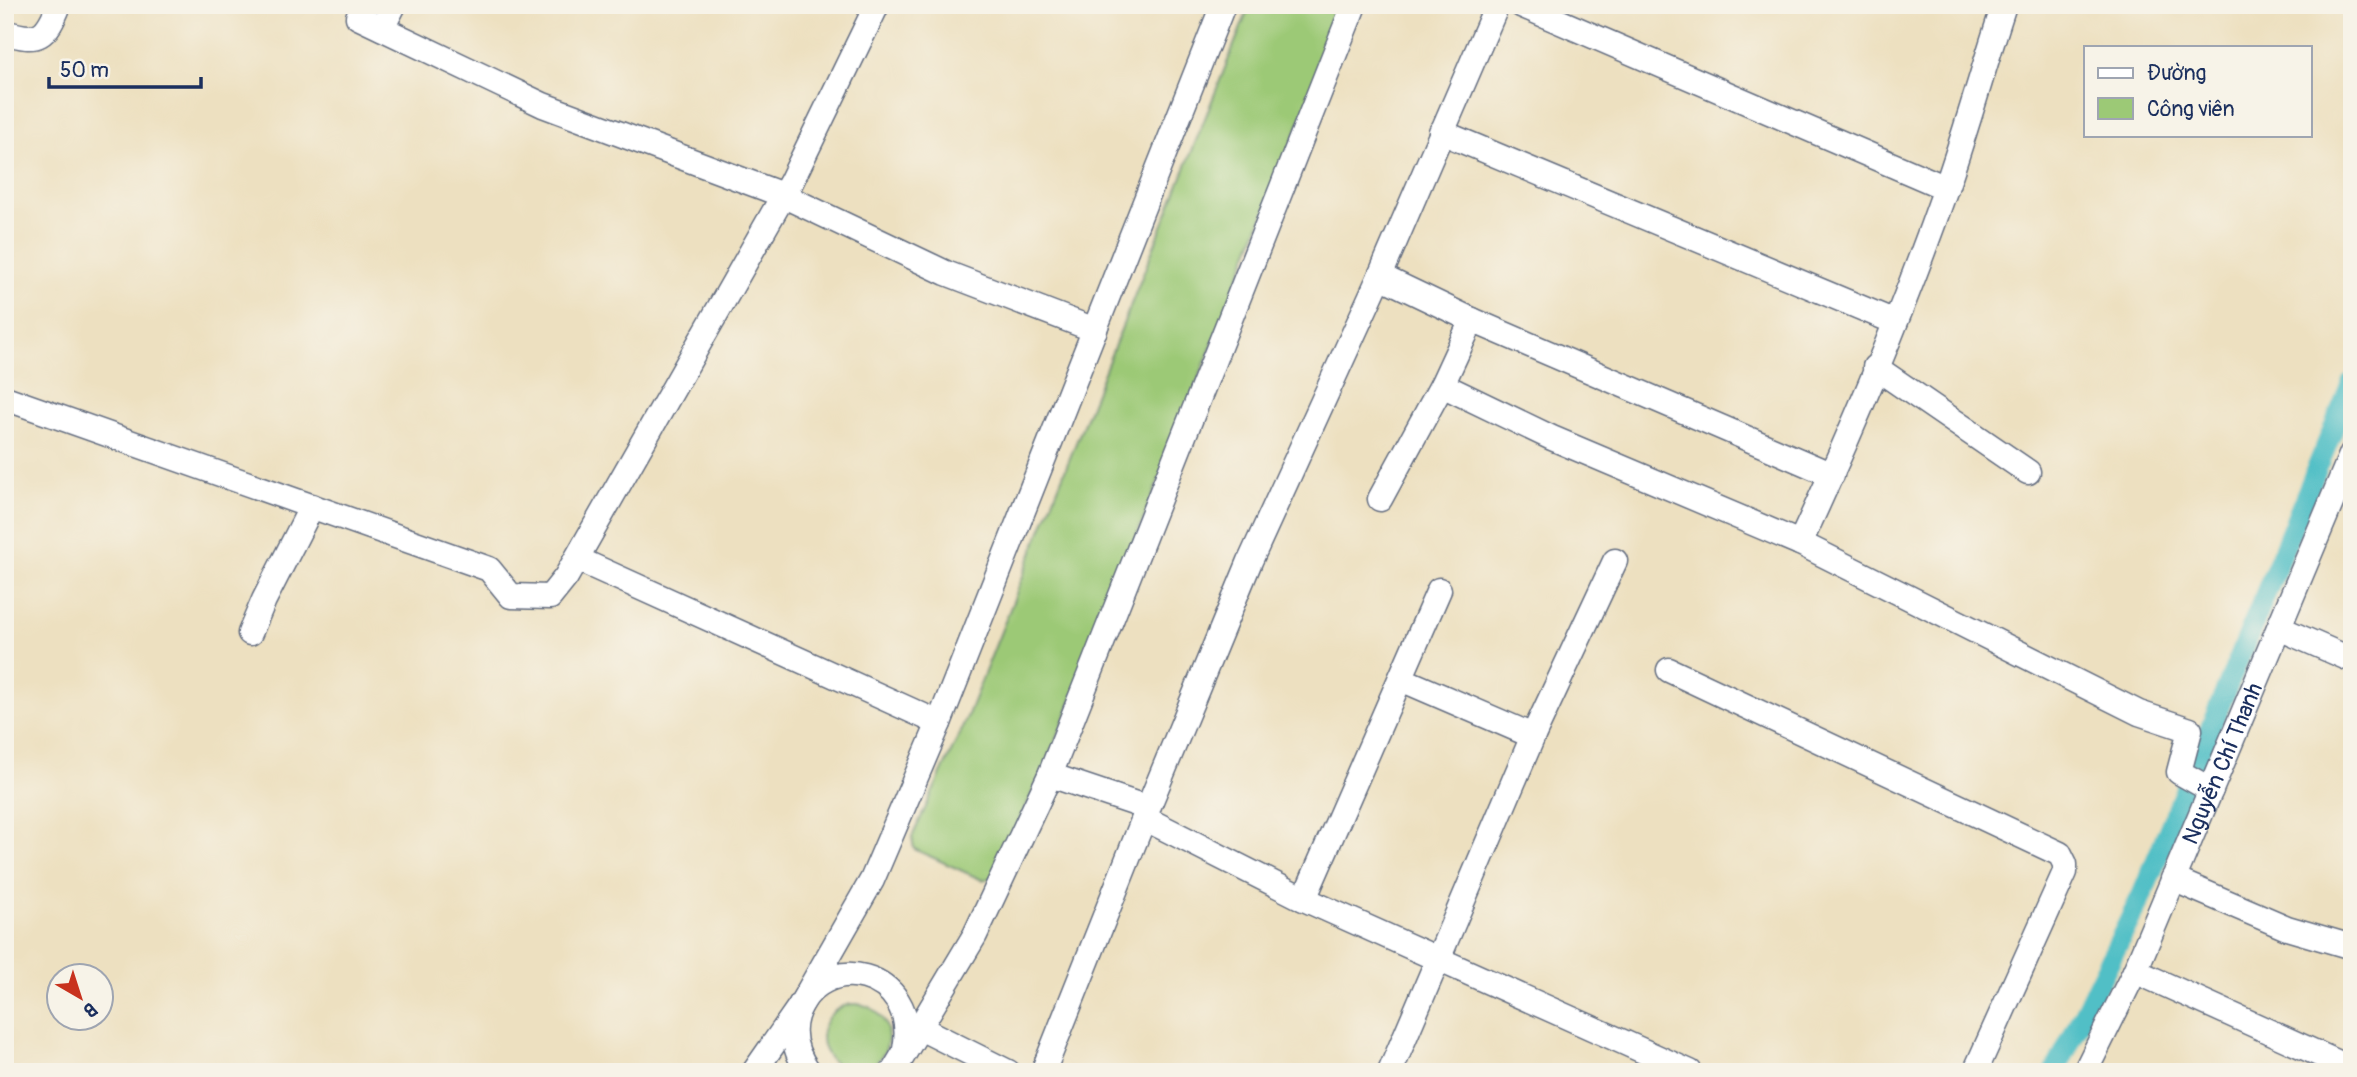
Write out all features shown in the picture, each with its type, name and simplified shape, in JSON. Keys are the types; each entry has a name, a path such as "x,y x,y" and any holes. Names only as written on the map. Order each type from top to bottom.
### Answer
{"street":[{"path":"5,32 24,38 39,36 51,26 59,5"},
{"path":"382,28 394,5"},
{"path":"5,398 489,569 511,596 550,597 577,559 784,195 877,5"},
{"path":"775,1072 797,1015 872,880 939,723 1223,5"},
{"path":"894,1070 975,935 1050,775 1354,5"},
{"path":"1043,1072 1250,561 1380,276 1497,5"},
{"path":"1521,5 1946,188"},
{"path":"1800,543 1832,475 1895,322 1946,188 2004,5"},
{"path":"358,17 543,105 784,195 946,273 1095,330"},
{"path":"1441,132 1895,322"},
{"path":"1380,276 1472,320 1832,475"},
{"path":"1380,499 1442,385 1472,320"},
{"path":"1875,368 2028,472"},
{"path":"1442,385 1552,439 1800,543 2139,713 2190,730 2179,772 2199,783"},
{"name":"Nguyễn Chí Thanh","path":"2085,1072 2134,971 2174,879 2199,783 2279,628 2352,453"},
{"path":"250,633 312,506"},
{"path":"577,559 939,723"},
{"path":"1390,1072 1440,960 1533,736 1615,561"},
{"path":"1304,899 1439,590"},
{"path":"2279,628 2352,660"},
{"path":"1669,670 2060,854 2065,864 2065,872 1975,1072"},
{"path":"1401,679 1533,736"},
{"path":"1050,775 1146,813 1304,899 1440,960 1646,1063 1689,1072"},
{"path":"2174,879 2287,928 2352,947"},
{"path":"2134,971 2352,1069"},
{"path":"754,1072 797,1015 811,991 827,980 845,975 864,976 881,983 895,996 904,1012 908,1030 906,1049 894,1070"},
{"path":"797,1015 794,1043 800,1061 810,1072"},
{"path":"920,1028 1008,1072"}],"green space":[{"path":"1250,5 1346,5 1048,761 991,878 982,880 914,849 912,837 965,722"},
{"path":"849,1004 861,1004 873,1009 883,1019 888,1037 886,1050 873,1065 861,1070 849,1070 837,1065 827,1055 822,1043 822,1031 827,1019 837,1009"}],"waterway":[{"path":"2055,1072 2142,895 2352,383"}]}
